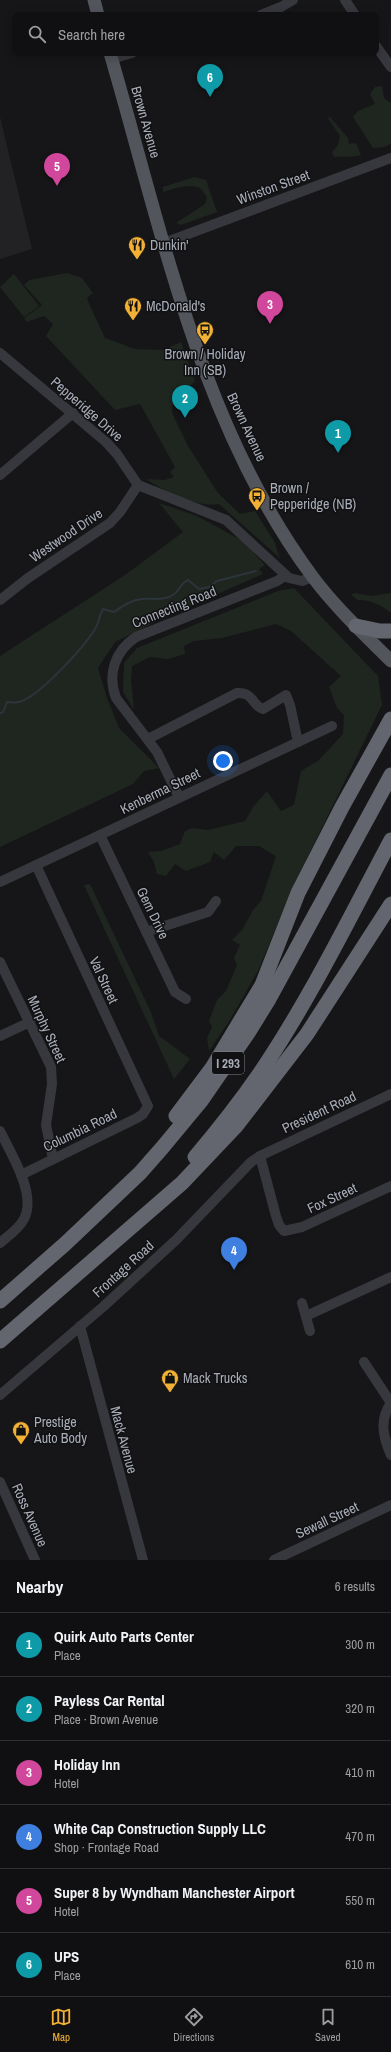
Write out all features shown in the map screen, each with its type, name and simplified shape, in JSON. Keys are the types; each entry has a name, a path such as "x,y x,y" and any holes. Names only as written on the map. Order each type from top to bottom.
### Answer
{"highway":[{"path":"356,626 380,631 391,631"},
{"path":"119,1191 212,1068 262,985 298,893 342,807 391,720"},
{"name":"I 293","path":"0,1301 65,1244 119,1191 140,1173 188,1117 248,1033 288,966 391,775"},
{"name":"I 293","path":"0,1341 89,1266 150,1209 211,1138 260,1074 313,986 391,840"},
{"path":"150,1209 182,1183 253,1106 307,1034 391,904"}],"main road":[{"path":"94,0 97,12"},
{"name":"Brown Avenue","path":"110,56 164,243 197,349 226,422 275,520 312,577 356,626 391,661"}],"street":[{"path":"268,12 294,0"},
{"path":"345,0 353,12"},
{"path":"379,50 391,67"},
{"name":"Winston Street","path":"164,243 391,158"},
{"name":"Pepperidge Drive","path":"0,353 73,413 118,454 138,485"},
{"path":"0,475 73,413"},
{"path":"138,485 226,520 232,524 285,576 294,580 302,580 312,577"},
{"name":"Westwood Drive","path":"0,600 34,574 110,523 120,512 138,485"},
{"name":"Connecting Road","path":"178,797 166,766 148,739 120,705 113,690 113,668 123,647 136,637 145,633 277,581 285,576"},
{"path":"148,739 203,709 241,692 251,697 258,707 263,709 286,696 290,705 298,742"},
{"name":"Kenberma Street","path":"0,882 178,797 332,726"},
{"name":"Gem Drive","path":"100,835 175,992 186,998"},
{"name":"Val Street","path":"36,865 148,1106"},
{"path":"146,932 208,912 216,901"},
{"name":"Murphy Street","path":"0,962 48,1059 53,1076 46,1125 53,1160"},
{"path":"0,1036 30,1022"},
{"name":"President Road","path":"260,1156 391,1094"},
{"name":"Columbia Road","path":"21,1175 137,1118 143,1114 148,1106"},
{"path":"0,1131 21,1175 27,1196 24,1218 18,1228 0,1243"},
{"name":"Fox Street","path":"260,1156 276,1216 279,1225 284,1231 302,1227 391,1186"},
{"name":"Frontage Road","path":"0,1395 176,1240 227,1186 260,1156"},
{"path":"306,1316 391,1277"},
{"path":"302,1303 310,1331"},
{"name":"Mack Avenue","path":"80,1326 143,1560"},
{"path":"364,1362 391,1403 383,1424 385,1440 391,1455"},
{"name":"Ross Avenue","path":"0,1482 35,1560"},
{"name":"Sewall Street","path":"274,1560 391,1505"}],"shaded area":[{"path":"382,86 384,98 391,103 391,144 384,147 373,148 353,117 358,111 375,104 370,94 375,87"},
{"path":"0,117 32,249 0,259"},
{"path":"330,117 348,138 349,144 356,143 361,155 334,157 332,152 338,145 340,136 328,118"},
{"path":"194,177 206,180 217,212 181,225 176,223 205,204 207,197 201,189 193,186 163,192 163,187"},
{"path":"67,273 82,278 93,293 87,298 105,338 135,349 163,350 181,342 195,381 185,392 173,398 172,413 188,446 218,493 240,514 255,511 274,541 280,558 219,504 211,505 181,498 146,479 165,480 174,477 170,472 175,467 140,404 115,410 46,336 53,324 44,316 27,322 24,318 42,305 24,285 29,280"},
{"path":"14,274 39,306 24,317 0,287"},
{"path":"159,503 197,516 243,541 265,565 259,569 263,574 161,619 115,642 98,668 107,698 119,728 159,768 144,771 133,784 0,847 0,656 125,575 183,532"},
{"path":"294,588 378,676 382,705 292,889 259,969 230,1020 209,1051 207,1038 212,1027 209,1021 217,1000 226,991 237,965 234,958 240,945 232,940 242,930 253,910 261,901 276,856 259,846 236,846 224,860 214,852 210,862 186,871 175,864 166,876 157,874 154,862 148,852 161,851 180,844 185,831 192,828 208,830 245,821 253,807 267,791 281,811 294,805 301,771 319,760 343,734 344,715 337,708 329,687 341,676 291,631 276,624 222,638 194,641 184,646 185,654 168,659 150,657 132,666 131,679 134,710 123,692 124,663 137,648 278,591"},
{"path":"355,593 371,596 391,593 391,611 389,612 387,609 366,600 358,600 351,595"},
{"path":"90,884 150,1010 159,1036 190,1059 174,1079 84,885"}],"waterway":[{"path":"0,713 3,712 7,702 18,702 28,698 38,691 71,659 96,627 103,609 114,612 134,601 169,597 175,593 185,581 188,580 199,589 209,587 217,581 256,571"}],"place":[{"name":"UPS","path":"210,97"},
{"name":"Super 8 by Wyndham Manchester Airport","path":"57,186"},
{"name":"Dunkin'","path":"137,260"},
{"name":"McDonald's","path":"133,321"},
{"name":"Holiday Inn","path":"270,324"},
{"name":"Brown / Holiday Inn (SB)","path":"205,345"},
{"name":"Payless Car Rental","path":"185,418"},
{"name":"Quirk Auto Parts Center","path":"338,453"},
{"name":"Brown / Pepperidge (NB)","path":"257,511"},
{"name":"White Cap Construction Supply LLC","path":"234,1270"},
{"name":"Mack Trucks","path":"170,1393"},
{"name":"Prestige Auto Body","path":"21,1445"}]}
